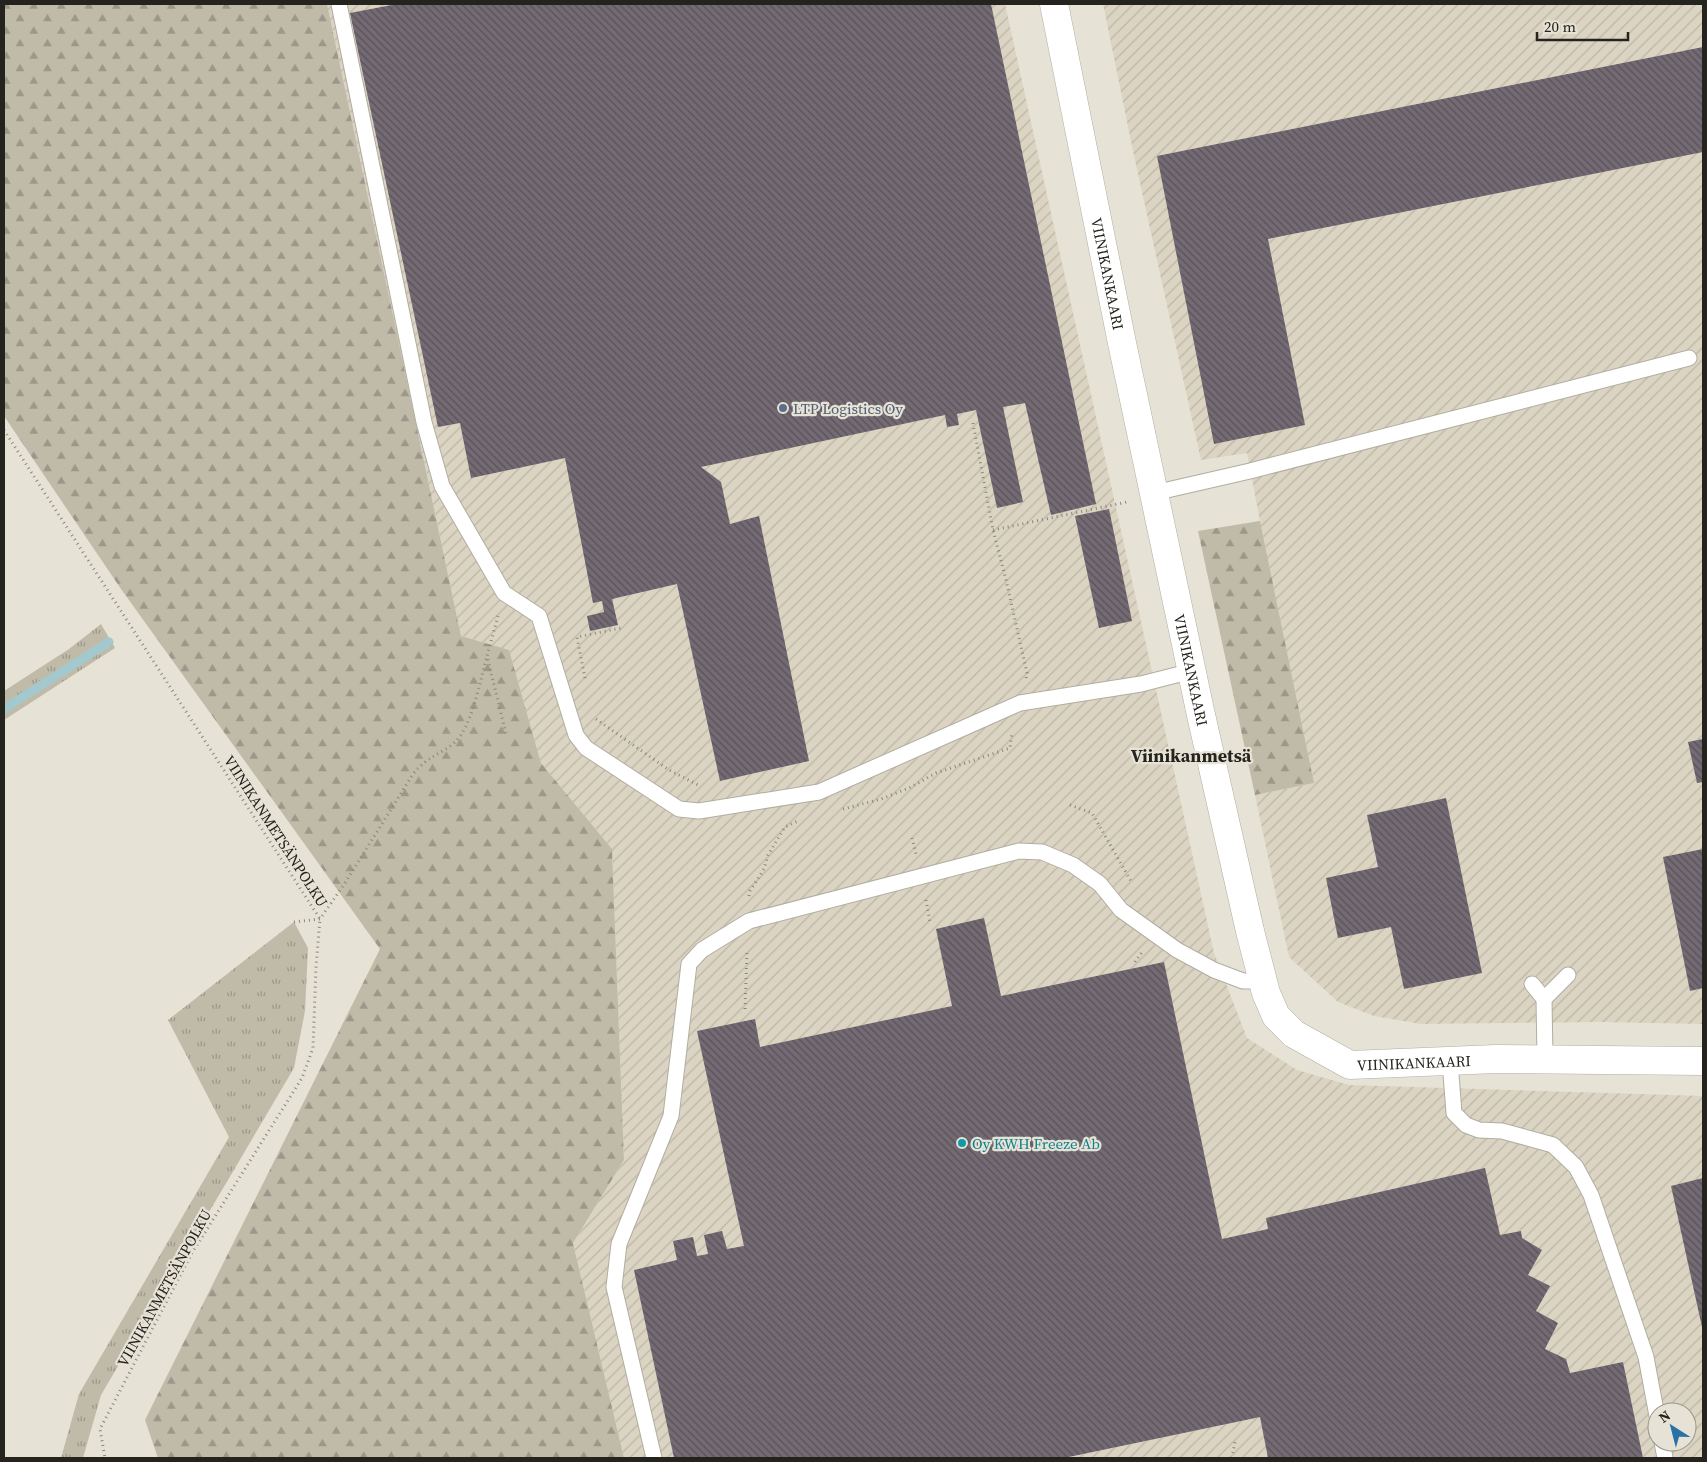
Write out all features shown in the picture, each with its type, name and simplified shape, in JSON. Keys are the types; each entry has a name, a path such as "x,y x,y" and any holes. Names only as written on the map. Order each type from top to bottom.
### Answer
{"street":[{"name":"VIINIKANKAARI","path":"1054,4 1120,333 1145,497 1192,671 1250,931 1266,993 1276,1016 1294,1034 1350,1065 1450,1061 1703,1061"}],"lane":[{"path":"339,4 424,422 442,486 504,593 539,616 576,735 586,748 679,809 700,811 819,792 1020,703 1140,684 1192,671"},
{"path":"1145,497 1689,358"},
{"path":"654,1458 614,1287 620,1244 671,1116 689,964 702,950 748,921 1019,851 1042,852 1073,865 1100,884 1121,910 1177,950 1214,970 1243,981 1263,981"},
{"path":"1544,999 1568,975"},
{"path":"1532,984 1544,999 1545,1060"},
{"path":"1450,1061 1454,1113 1466,1125 1479,1130 1502,1131 1553,1145 1576,1167 1591,1195 1646,1357 1654,1402"}],"path":[{"path":"838,810 881,799 909,788 936,774 1010,748 1012,728 1027,673 993,530 974,424"},
{"name":"VIINIKANMETSÄNPOLKU","path":"4,430 320,919 314,1048 305,1071 192,1253 100,1430 105,1458"},
{"path":"993,530 1145,497"},
{"path":"294,922 320,919 413,774 422,763 455,742 467,727 504,593"},
{"path":"586,683 577,637 621,628"},
{"path":"487,656 506,734"},
{"path":"594,718 668,770 704,788"},
{"path":"764,869 768,855 785,827 808,818"},
{"path":"1232,1458 1235,1442"}],"shaded area":[{"path":"327,4 1005,4 1214,953 1247,1038 1297,1070 1349,1085 1703,1096 1703,1458 624,1458 573,1243 624,1160 612,849 541,763 509,651 461,636"},
{"path":"1103,4 1703,4 1703,1024 1602,1022 1421,1024 1374,1016 1338,1002 1289,957 1255,795 1314,783 1247,453 1201,460 1133,151"}],"green space":[{"path":"4,4 327,4 461,636 509,650 541,763 612,849 624,1160 573,1243 624,1458 158,1458 145,1420 380,949 121,589 4,416"},
{"path":"1260,521 1314,783 1255,795 1198,531"},
{"path":"101,624 115,648 4,720 4,691 69,649"},
{"path":"294,922 308,948 305,1011 294,1068 101,1395 83,1458 61,1458 79,1394 229,1137 168,1020"}],"building":[{"path":"397,4 991,4 1096,504 1051,515 1025,403 1003,407 1023,502 997,508 976,410 957,414 959,425 947,427 945,415 701,467 721,482 730,524 759,516 809,761 720,781 677,584 612,599 618,625 590,631 587,616 604,612 602,601 593,603 565,458 471,478 460,423 438,427 350,13"},
{"path":"1703,47 1703,152 1268,239 1305,425 1214,444 1157,156"},
{"path":"1109,509 1132,621 1099,628 1075,516"},
{"path":"1703,739 1703,782 1697,783 1688,742"},
{"path":"1446,798 1482,973 1404,989 1391,927 1338,938 1326,878 1378,867 1367,815"},
{"path":"1703,849 1703,988 1690,991 1663,857"},
{"name":"Oy KWH Freeze Ab","path":"984,918 1001,996 1164,962 1222,1239 1268,1229 1266,1218 1485,1168 1500,1235 1521,1231 1522,1238 1542,1250 1528,1275 1550,1286 1536,1311 1558,1323 1545,1349 1566,1359 1570,1373 1623,1362 1643,1458 1268,1458 1260,1417 1064,1458 674,1458 634,1270 677,1260 673,1241 693,1237 697,1256 708,1254 704,1235 722,1231 727,1249 744,1246 697,1031 755,1019 760,1047 952,1006 936,929"},
{"path":"1703,1178 1703,1327 1702,1327 1671,1186"}],"waterway":[{"path":"4,709 109,642"}],"place":[{"name":"LTP Logistics Oy","path":"783,408"},
{"name":"Oy KWH Freeze Ab","path":"962,1143"}],"district":[{"name":"Viinikanmetsä","path":"1191,755"}]}
